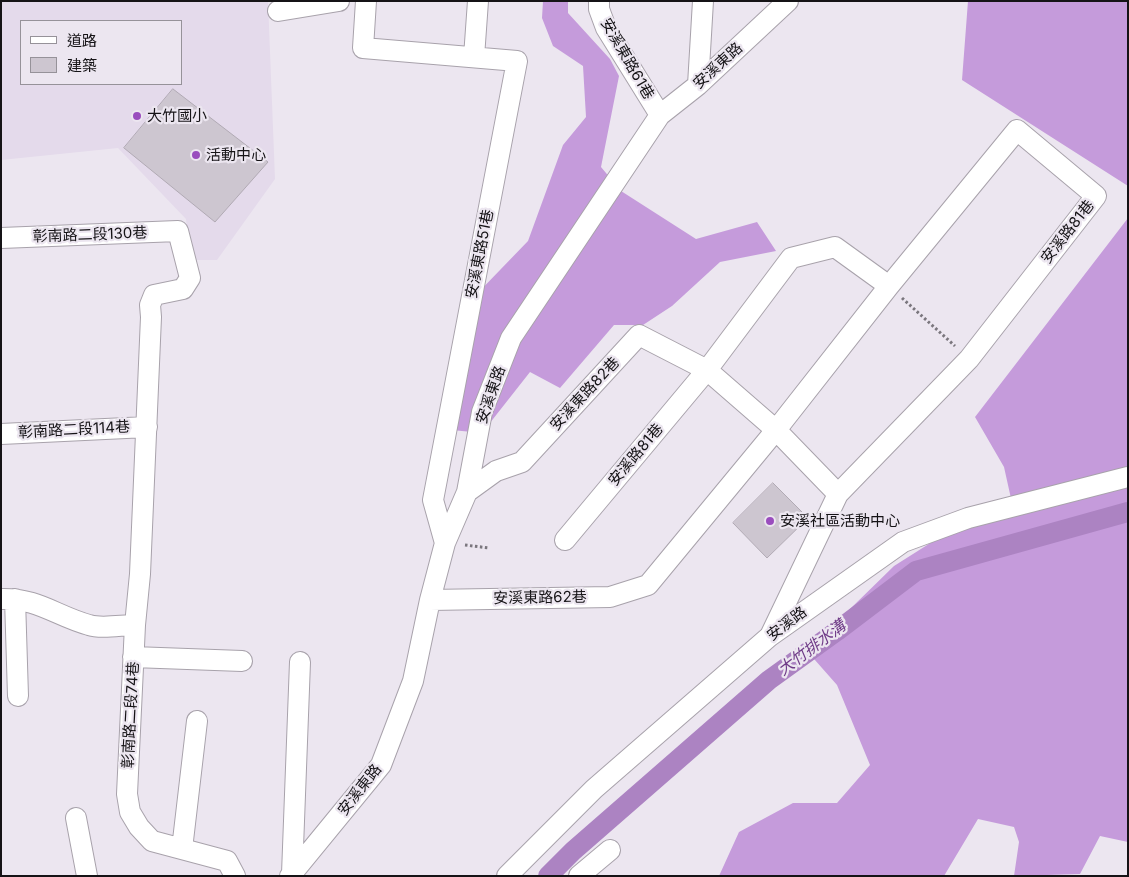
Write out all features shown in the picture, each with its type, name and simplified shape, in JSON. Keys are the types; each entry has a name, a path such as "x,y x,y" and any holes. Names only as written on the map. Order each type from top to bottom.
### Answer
{"street":[{"path":"278,11 339,1"},
{"path":"366,1 364,48 474,57 478,1"},
{"name":"安溪東路61巷","path":"599,1 606,28 660,115"},
{"path":"698,86 703,1"},
{"name":"安溪東路","path":"291,875 381,765 413,681 430,600 445,543 467,492 482,412 511,338 660,115 698,86 788,1"},
{"name":"安溪東路51巷","path":"445,543 433,500 516,61 474,57"},
{"name":"安溪路81巷","path":"648,585 776,430 889,286 1017,130 1096,196 969,359 838,494 770,636"},
{"name":"彰南路二段130巷","path":"1,238 178,231"},
{"name":"彰南路二段74巷","path":"178,231 190,278 183,288 154,295 150,305 140,574 133,657 127,794 130,812 139,827 152,841 227,861 235,876"},
{"name":"安溪路81巷","path":"565,540 706,370 791,258 835,247 889,286"},
{"name":"安溪東路82巷","path":"467,492 496,471 522,462 639,335 706,370"},
{"path":"706,370 776,430 838,494"},
{"name":"彰南路二段114巷","path":"1,434 146,427"},
{"name":"安溪路","path":"507,876 594,789 770,636 903,542 968,518 1128,477"},
{"name":"安溪東路62巷","path":"430,600 610,596 648,585"},
{"path":"18,696 8,599 34,602 90,626 135,625"},
{"path":"133,657 242,661"},
{"path":"291,875 300,662"},
{"path":"182,849 197,721"},
{"path":"76,818 87,876"},
{"path":"579,876 610,850"}],"path":[{"path":"889,286 969,359"}],"shaded area":[{"name":"大竹國小","path":"1,1 268,1 275,179 217,260 190,260 186,219 118,148 1,160"},
{"path":"543,1 568,1 568,13 610,59 619,76 601,167 621,191 696,239 757,222 776,251 720,262 672,306 643,325 614,325 560,388 530,372 482,433 452,430 472,299 528,241 563,145 586,117 583,66 553,46 542,18"},
{"path":"968,1 1128,1 1128,186 962,80"},
{"path":"1128,218 1128,842 1100,836 1080,874 1014,876 1019,842 1014,827 978,819 944,876 719,876 739,832 793,803 837,803 870,765 837,685 807,651 894,566 951,530 1012,503 1004,467 975,417"}],"building":[{"name":"活動中心","path":"173,89 268,162 215,222 124,148"},
{"name":"安溪社區活動中心","path":"773,483 808,518 767,558 733,523"}],"waterway":[{"name":"大竹排水溝","path":"548,876 573,851 769,680 916,571 1128,512"}],"place":[{"name":"大竹國小","path":"137,116"},
{"name":"活動中心","path":"196,155"},
{"name":"安溪社區活動中心","path":"770,521"}]}
